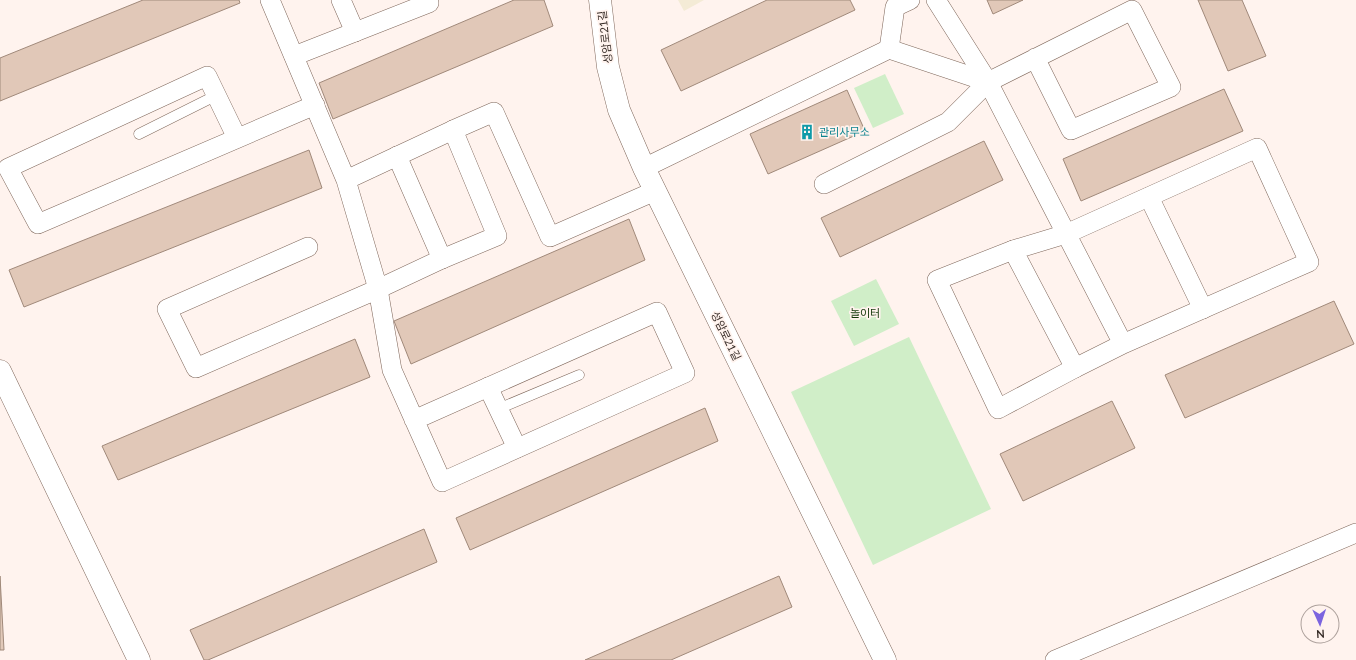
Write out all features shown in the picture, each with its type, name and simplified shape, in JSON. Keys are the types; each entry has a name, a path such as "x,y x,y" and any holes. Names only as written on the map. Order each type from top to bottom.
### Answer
{"street":[{"path":"270,0 346,180 378,289 392,370 414,420 442,482 685,373 657,312 414,420"},
{"path":"342,0 355,32"},
{"name":"성암로21길","path":"600,0 608,67 617,103 644,168 885,660"},
{"path":"936,0 988,82 1123,344"},
{"path":"889,49 899,2"},
{"path":"294,56 429,3"},
{"path":"824,184 948,122 988,82 1035,58 1132,10 1171,87 1071,130 1035,58"},
{"path":"644,168 889,49 988,82"},
{"path":"237,138 207,76 8,168 38,224 315,105"},
{"path":"346,180 494,112 550,237 655,191"},
{"path":"308,247 167,309 196,368 497,236 453,130"},
{"path":"1257,148 1309,262 1123,344 998,409 937,280 1013,250 1066,234 1149,197 1257,148"},
{"path":"397,156 442,259"},
{"path":"1149,197 1203,309"},
{"path":"1013,250 1076,368"},
{"path":"0,371 139,660"},
{"path":"488,387 517,448"},
{"path":"1055,660 1356,533"}],"lane":[{"path":"139,134 216,95"},
{"path":"498,409 579,375"}],"shaded area":[{"path":"678,0 704,0 684,11"}],"green space":[{"path":"885,74 904,114 873,128 854,88"},
{"name":"놀이터","path":"876,279 899,324 854,346 831,301"},
{"path":"909,337 991,509 873,565 791,392"}],"building":[{"path":"143,0 239,0 240,3 0,101 0,58"},
{"path":"514,0 544,0 553,26 333,119 319,83"},
{"path":"767,0 850,0 855,10 681,91 661,50"},
{"path":"987,0 1023,0 993,14"},
{"path":"1198,0 1242,0 1266,56 1228,71"},
{"path":"1224,89 1243,131 1081,201 1063,159"},
{"name":"관리사무소","path":"847,90 865,131 768,174 750,134"},
{"path":"984,141 1003,180 840,257 821,218"},
{"path":"309,150 322,188 24,307 9,270"},
{"path":"629,219 645,260 411,364 394,321"},
{"path":"1334,301 1354,344 1185,418 1165,375"},
{"path":"355,339 370,377 118,480 102,446"},
{"path":"1112,401 1135,448 1023,501 1000,454"},
{"path":"705,408 718,441 470,550 456,518"},
{"path":"424,529 437,562 208,660 204,660 190,630"},
{"path":"0,576 4,650 0,650"},
{"path":"779,576 792,607 671,660 585,660"}],"place":[{"name":"관리사무소","path":"807,132"}]}
